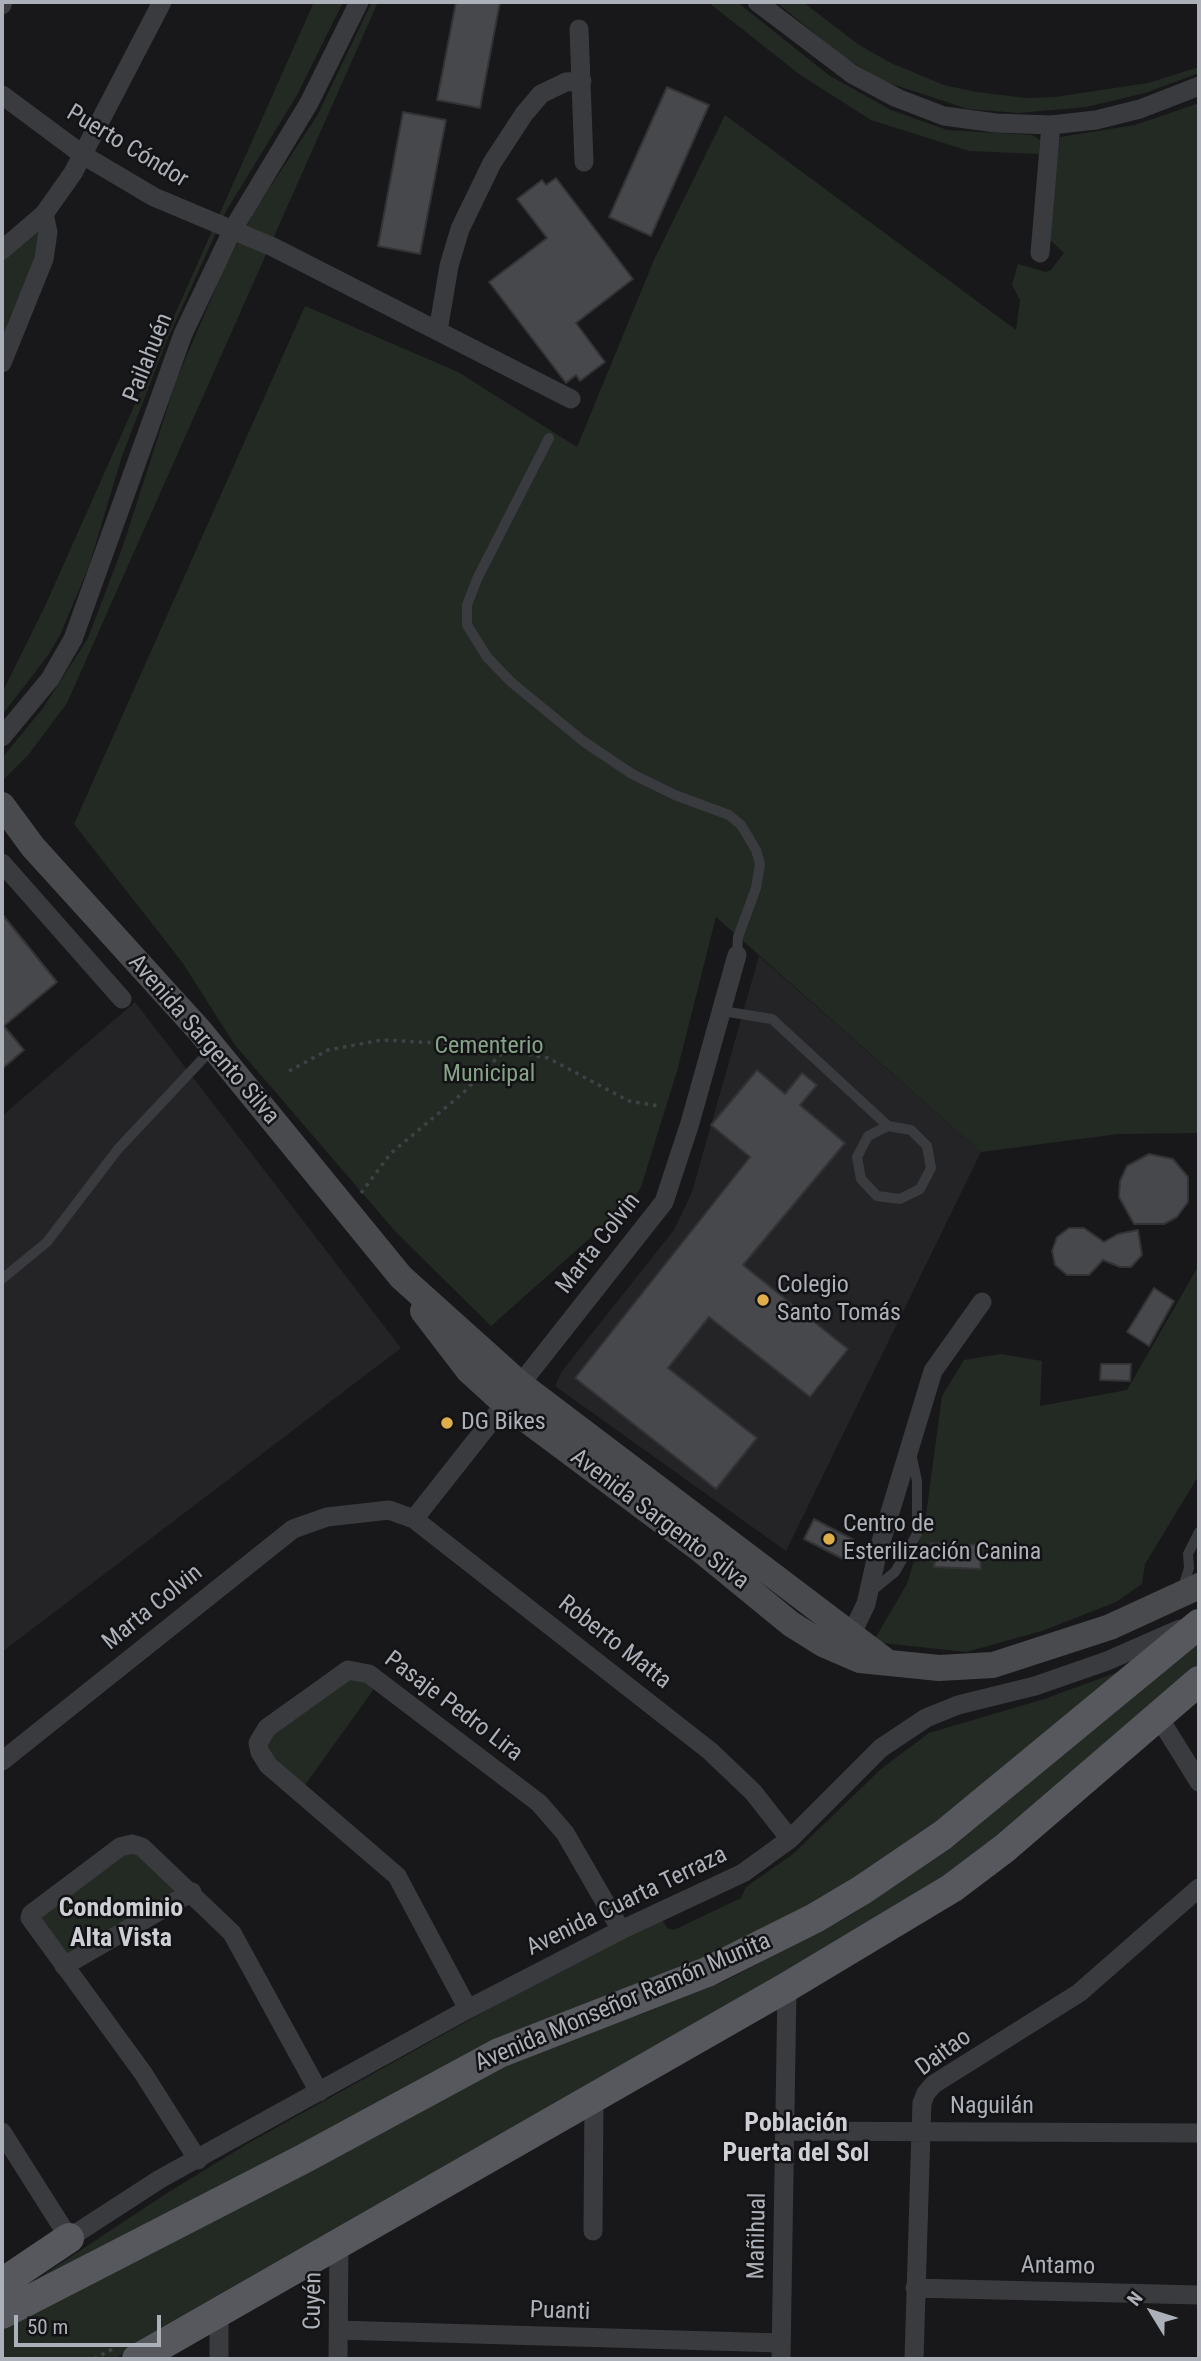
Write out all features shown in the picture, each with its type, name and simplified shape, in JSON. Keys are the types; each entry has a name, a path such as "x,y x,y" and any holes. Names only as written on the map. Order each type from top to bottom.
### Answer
{"main road":[{"name":"Avenida Sargento Silva","path":"2,806 33,847 213,1048 401,1277 453,1352 886,1661"},
{"name":"Avenida Sargento Silva","path":"512,1393 799,1630 860,1660 939,1668 993,1665 1110,1627 1189,1583"},
{"name":"Avenida Monseñor Ramón Munita","path":"2,2314 327,2146 499,2053 734,1960 827,1911 943,1835 1199,1621"},
{"name":"Avenida Monseñor Ramón Munita","path":"127,2352 219,2313 787,1987 979,1869 1199,1681"},
{"path":"2,2283 69,2238"}],"street":[{"path":"2,250 44,214 83,155 162,2"},
{"name":"Pailahuén","path":"2,737 50,680 72,639 161,390 188,323 233,229 309,103 359,2"},
{"path":"757,2 852,74 919,107 969,120 1051,125 1096,120 1140,108 1199,86"},
{"path":"579,29 584,162"},
{"path":"438,331 460,229 487,173 524,114 541,94 566,82 582,82"},
{"name":"Puerto Cóndor","path":"2,95 83,155 154,197 233,229 571,399"},
{"path":"1040,253 1051,125"},
{"path":"2,363 44,259 48,232 44,214"},
{"name":"Avenida Sargento Silva","path":"2,863 122,999"},
{"name":"Marta Colvin","path":"414,1519 664,1202 737,956"},
{"path":"851,1635 869,1594 933,1371 982,1301"},
{"name":"Marta Colvin","path":"2,1761 293,1529 327,1517 388,1510"},
{"name":"Roberto Matta","path":"388,1510 414,1519 710,1751 753,1792 790,1839"},
{"name":"Avenida Cuarta Terraza","path":"69,2238 144,2188 468,2009 621,1930 743,1872 790,1839 870,1758 926,1718 1086,1668 1199,1621"},
{"name":"Pasaje Pedro Lira","path":"468,2009 397,1876 268,1765 260,1752 258,1743 267,1728 341,1673 355,1669 369,1674 539,1803 570,1839 621,1930"},
{"path":"1158,1716 1199,1782"},
{"path":"198,2160 143,2073 29,1916 120,1847 132,1844 142,1847 222,1920 243,1948 319,2092"},
{"name":"Daitao","path":"914,2359 922,2103 934,2084 1079,1993 1199,1888"},
{"path":"64,1966 192,1892"},
{"name":"Mañihual","path":"781,2351 787,1987"},
{"path":"593,2231 594,2096"},
{"name":"Naguilán","path":"785,2131 1199,2133"},
{"path":"2,2132 69,2238"},
{"name":"Cuyén","path":"338,2359 339,2244"},
{"name":"Antamo","path":"915,2288 1199,2294"},
{"path":"219,2313 219,2359"},
{"name":"Puanti","path":"338,2330 781,2351"}],"lane":[{"path":"549,438 477,579 467,605 467,625 475,641 495,666 535,704 573,734 632,774 675,795 729,815 741,825 756,850 760,864 756,888 738,937 737,956"},
{"path":"722,1011 772,1019 888,1126 911,1130 927,1146 931,1168 920,1189 900,1199 877,1196 861,1180 858,1157 868,1136 888,1126"},
{"path":"2,1279 47,1242 118,1149 213,1048"},
{"path":"869,1594 895,1572 917,1534 917,1481 909,1448"},
{"path":"1189,1583 1188,1554 1199,1532"},
{"path":"1189,1583 1199,1575"}],"path":[{"path":"289,1071 328,1050 382,1040 418,1040 548,1058 629,1101 659,1106"},
{"path":"355,1199 391,1153 463,1093 505,1050"},
{"path":"94,2359 127,2352"}],"shaded area":[{"name":"Colegio Santo Tomás","path":"759,956 981,1152 786,1551 555,1386 562,1371 674,1230 692,1192"},
{"path":"135,1002 401,1348 2,1652 2,1116"}],"green space":[{"path":"314,2 343,2 297,95 225,213 167,340 122,456 89,566 60,635 49,654 2,715 2,693 46,604"},
{"path":"372,2 378,2 67,703 29,754 2,781 2,758 43,708 88,638 123,546 176,381 223,271 255,210 317,116"},
{"path":"708,2 737,2 830,76 891,110 947,130 1032,135 1040,140 1039,154 969,151 871,120 799,74"},
{"path":"776,2 803,2 859,45 891,63 944,85 976,92 1026,98 1055,97 1148,83 1199,67 1199,73 1145,93 1086,107 1018,113 968,109 886,82 845,58"},
{"name":"Cementerio Municipal","path":"1199,103 1199,1133 1118,1134 981,1152 716,917 677,1071 641,1187 633,1200 491,1326 395,1231 235,1045 182,962 74,824 305,306 458,372 577,447 654,260 725,115 1016,330 1020,300 1012,285 1018,264 1046,272 1051,270 1064,253 1048,238 1060,137 1135,125"},
{"path":"34,230 41,230 36,255 8,322 8,337 2,350 2,257"},
{"path":"1199,1265 1199,1475 1145,1564 1142,1584 1116,1602 1042,1631 966,1652 873,1642 907,1584 925,1523 942,1396 964,1360 1001,1354 1042,1361 1040,1406 1127,1390"},
{"path":"1199,1637 1199,1668 944,1881 114,2359 2,2359 2,2328 497,2069 603,2025 639,2015 725,1981 851,1915 954,1846"},
{"path":"1118,1672 958,1808 814,1905 22,2289 247,2144 550,1975 662,1919 667,1928 674,1930 741,1898 746,1887 793,1854 881,1769 929,1733 1044,1699"},
{"path":"346,1676 376,1686 305,1785 272,1756 266,1739"},
{"path":"131,1850 183,1890 68,1957 40,1916"}],"building":[{"path":"456,2 500,2 480,108 437,100"},
{"path":"667,87 709,105 651,236 609,217"},
{"path":"403,112 446,120 420,254 378,246"},
{"path":"556,178 633,279 576,323 605,362 580,381 576,375 566,383 489,282 547,238 517,199 542,180 546,185"},
{"path":"2,914 57,982 4,1026 24,1050 2,1069"},
{"path":"757,1070 785,1094 802,1073 817,1085 800,1105 845,1143 743,1265 848,1349 810,1397 709,1317 668,1368 757,1438 716,1489 575,1378 750,1157 711,1125"},
{"path":"1149,1154 1173,1159 1188,1177 1188,1202 1177,1217 1164,1224 1134,1224 1119,1197 1120,1181 1127,1166"},
{"path":"1069,1228 1084,1228 1104,1242 1118,1234 1138,1230 1142,1255 1131,1267 1120,1267 1103,1260 1089,1275 1067,1275 1055,1265 1052,1251 1057,1237"},
{"path":"1154,1288 1174,1301 1149,1346 1127,1332"},
{"path":"1101,1364 1131,1364 1130,1381 1100,1380"},
{"name":"Centro de Esterilización Canina","path":"814,1519 854,1540 845,1560 804,1539"},
{"path":"931,1543 979,1545 981,1569 934,1567 935,1558 930,1558"}],"place":[{"name":"Colegio Santo Tomás","path":"763,1300"},
{"name":"DG Bikes","path":"447,1423"},
{"name":"Centro de Esterilización Canina","path":"829,1539"}],"district":[{"name":"Condominio Alta Vista","path":"121,1924"},
{"name":"Población Puerta del Sol","path":"796,2139"}]}
